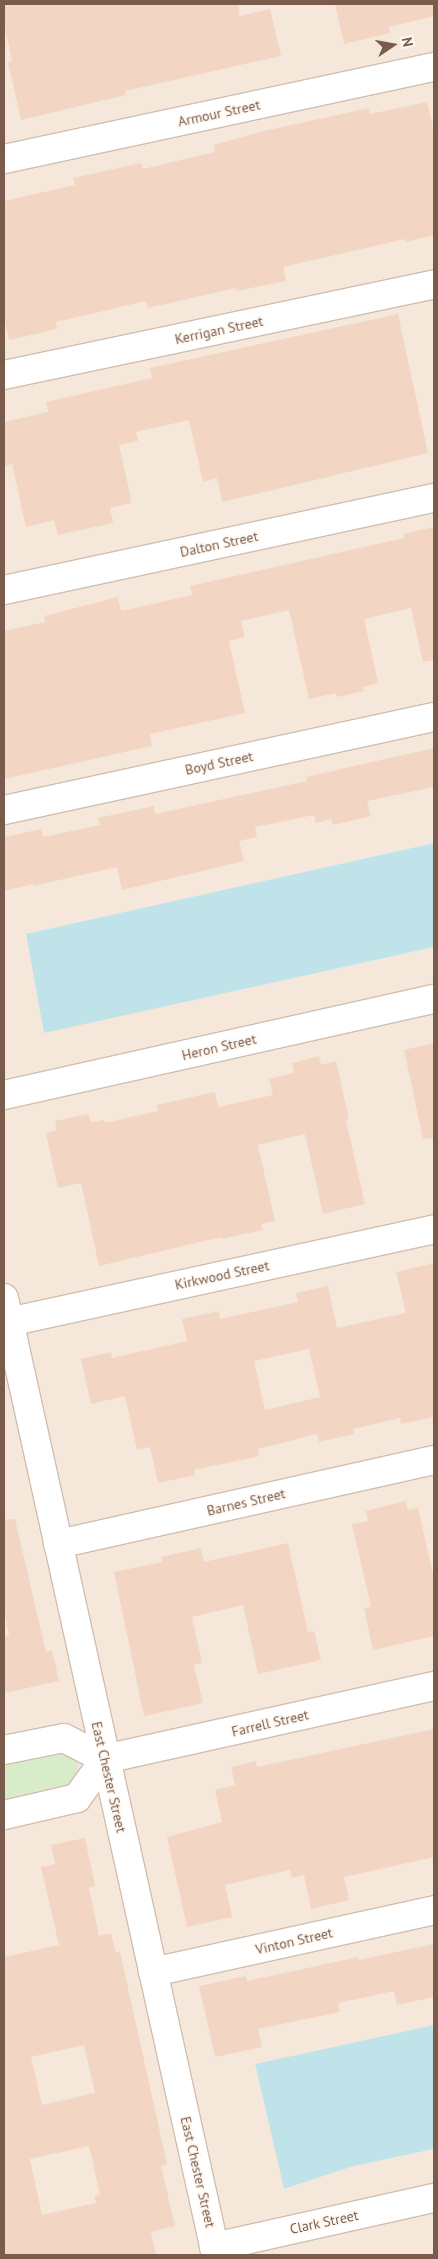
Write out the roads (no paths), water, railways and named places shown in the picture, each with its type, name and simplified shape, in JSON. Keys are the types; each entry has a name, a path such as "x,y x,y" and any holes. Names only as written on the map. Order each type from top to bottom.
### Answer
{"street":[{"name":"Armour Street","path":"4,159 434,67"},
{"name":"Kerrigan Street","path":"4,375 434,284"},
{"name":"Dalton Street","path":"4,590 434,498"},
{"name":"Boyd Street","path":"4,810 434,717"},
{"name":"Heron Street","path":"4,1095 434,999"},
{"name":"Kirkwood Street","path":"6,1310 434,1228"},
{"name":"East Chester Street","path":"6,1310 215,2251"},
{"name":"Barnes Street","path":"58,1544 434,1460"},
{"name":"Farrell Street","path":"106,1760 434,1686"},
{"path":"4,1750 64,1738 106,1760 77,1798 4,1815"},
{"name":"Vinton Street","path":"153,1972 434,1910"},
{"name":"Clark Street","path":"215,2251 434,2198"}],"water":[{"path":"434,843 434,947 44,1033 26,934"},
{"path":"434,2025 434,2149 354,2166 284,2189 255,2064"}]}
